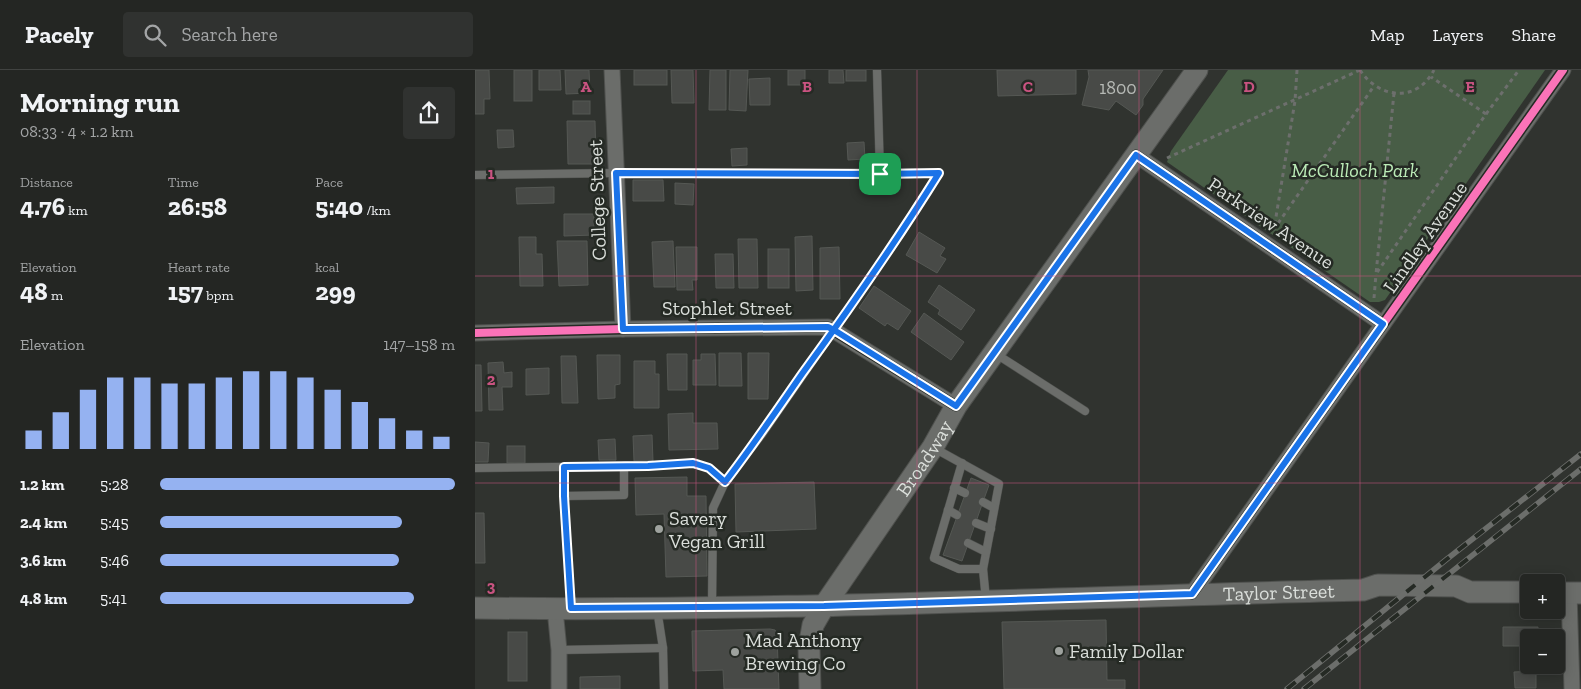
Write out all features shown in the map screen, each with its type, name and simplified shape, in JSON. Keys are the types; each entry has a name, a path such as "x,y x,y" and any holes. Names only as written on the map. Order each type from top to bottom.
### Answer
{"main road":[{"name":"Broadway","path":"810,689 809,647 813,625 824,606 933,447 956,406 1197,70"},
{"name":"Taylor Street","path":"475,608 563,609 824,606 1363,590 1377,596 1455,598 1470,592 1520,592"}],"street":[{"name":"College Street","path":"612,70 623,329"},
{"name":"Lindley Avenue","path":"1192,594 1563,70"},
{"name":"Parkview Avenue","path":"1136,155 1383,324"},
{"name":"Stophlet Street","path":"475,333 828,327 956,406"},
{"path":"1569,593 1572,689"},
{"path":"559,689 559,650 563,609"}],"lane":[{"path":"877,70 880,174"},
{"path":"475,175 939,173 899,236 762,434 725,482 713,508 712,607"},
{"path":"994,353 1085,411"},
{"path":"933,447 999,484 983,568 986,600"},
{"path":"475,468 693,463 709,468 725,482"},
{"path":"962,463 934,558 959,569 983,568"},
{"path":"564,496 624,495 624,466"},
{"path":"563,609 564,467"},
{"path":"954,488 965,493"},
{"path":"983,502 994,508"},
{"path":"948,510 957,514"},
{"path":"976,523 991,530"},
{"path":"942,530 950,534"},
{"path":"968,543 986,552"},
{"path":"657,608 663,648 664,689"},
{"path":"559,650 663,648"}],"path":[{"path":"1297,70 1295,101 1274,229 1374,86"},
{"path":"1166,158 1360,70 1374,86 1394,93 1407,92 1420,86 1431,77 1434,70"},
{"path":"1394,93 1375,274 1486,114 1519,70"},
{"path":"1431,77 1486,114"}],"green space":[{"name":"McCulloch Park","path":"1228,70 1545,70 1385,300 1370,302 1167,162 1171,151"}],"building":[{"path":"475,70 489,70 490,99 484,99 484,114 475,114"},
{"path":"514,70 532,70 532,101 514,101"},
{"path":"539,70 560,70 561,90 539,90"},
{"path":"565,70 589,70 590,93 566,94"},
{"path":"634,70 667,70 667,85 634,85"},
{"path":"671,70 693,70 694,103 672,103"},
{"path":"710,70 726,70 726,110 709,110"},
{"path":"730,70 748,70 746,111 729,110"},
{"path":"788,70 805,70 805,85 788,85"},
{"path":"829,70 843,70 844,83 829,83"},
{"path":"846,70 866,70 866,81 846,81"},
{"path":"997,70 1076,70 1076,94 998,96"},
{"path":"1088,70 1163,70 1143,99 1143,105 1136,115 1116,101 1109,110 1082,105 1089,77"},
{"path":"770,78 770,105 750,105 749,79"},
{"path":"573,101 590,101 590,114 573,114"},
{"path":"567,121 595,121 596,164 568,164"},
{"path":"497,130 513,130 514,147 498,148"},
{"path":"864,142 865,159 848,160 847,143"},
{"path":"747,148 747,165 732,166 731,149"},
{"path":"633,180 663,180 664,201 633,201"},
{"path":"675,183 694,184 693,205 675,204"},
{"path":"554,187 554,203 517,204 516,188"},
{"path":"564,214 594,214 594,235 564,236"},
{"path":"919,232 945,248 940,256 946,259 937,273 906,255"},
{"path":"812,236 813,290 796,291 795,237"},
{"path":"519,237 536,237 536,254 542,254 543,286 520,286"},
{"path":"738,239 757,239 758,288 739,288"},
{"path":"557,241 587,241 588,285 559,286"},
{"path":"673,241 675,287 654,287 652,242"},
{"path":"676,247 697,247 697,280 692,280 693,290 677,290"},
{"path":"839,247 840,299 820,299 820,248"},
{"path":"768,249 789,249 789,288 768,288"},
{"path":"715,254 733,254 734,288 716,288"},
{"path":"939,285 975,310 961,330 938,314 940,310 928,302"},
{"path":"874,286 911,311 898,330 887,323 885,326 859,308"},
{"path":"924,313 964,342 951,360 911,332"},
{"path":"719,353 741,353 742,386 719,386"},
{"path":"748,353 769,353 768,399 748,399"},
{"path":"667,354 687,354 687,390 668,390"},
{"path":"701,354 715,354 716,385 693,385 693,360 701,360"},
{"path":"597,355 620,355 620,384 615,385 615,398 598,399"},
{"path":"561,356 576,356 578,403 562,403"},
{"path":"634,361 655,361 655,374 659,374 659,408 634,408"},
{"path":"503,362 504,373 512,372 512,387 502,387 503,410 489,410 488,363"},
{"path":"475,365 481,365 482,411 475,411"},
{"path":"549,368 549,394 526,395 526,369"},
{"path":"693,413 693,423 717,423 718,449 669,450 668,414"},
{"path":"652,435 653,461 634,461 633,436"},
{"path":"615,439 616,460 599,460 598,440"},
{"path":"475,442 489,443 488,462 475,462"},
{"path":"507,446 525,446 525,463 507,463"},
{"path":"687,477 687,496 706,496 707,576 666,577 664,514 636,515 635,478"},
{"path":"971,478 989,485 962,561 943,555"},
{"path":"814,482 816,529 736,532 735,484"},
{"path":"475,513 484,513 485,563 475,563"},
{"path":"1106,620 1107,680 1125,680 1125,689 1004,689 1002,622"},
{"path":"1503,627 1538,627 1538,629 1520,629 1520,646 1503,646"},
{"path":"775,630 777,635 779,689 724,689 723,670 693,671 692,631"},
{"path":"508,632 527,632 527,681 508,681"},
{"path":"1514,672 1536,674 1536,688 1515,688"},
{"path":"620,676 620,689 580,689 580,677"}],"railway":[{"path":"1287,689 1447,559 1581,454"},
{"path":"1304,689 1581,469"}],"cycle path":[{"path":"1192,594 1563,70"},
{"path":"1136,155 1383,324"},
{"path":"475,333 828,327 956,406"}],"place":[{"name":"Savery Vegan Grill","path":"659,529"},
{"name":"Family Dollar","path":"1059,651"},
{"name":"Mad Anthony Brewing Co","path":"735,652"}],"route":[{"path":"880,174 616,173 623,329 828,327 834,330 956,406 1136,155 1383,324 1192,594 824,606 571,608 564,467 648,466 693,463 709,468 725,482 762,434 801,377 834,330 899,236 939,173 880,174"}]}
